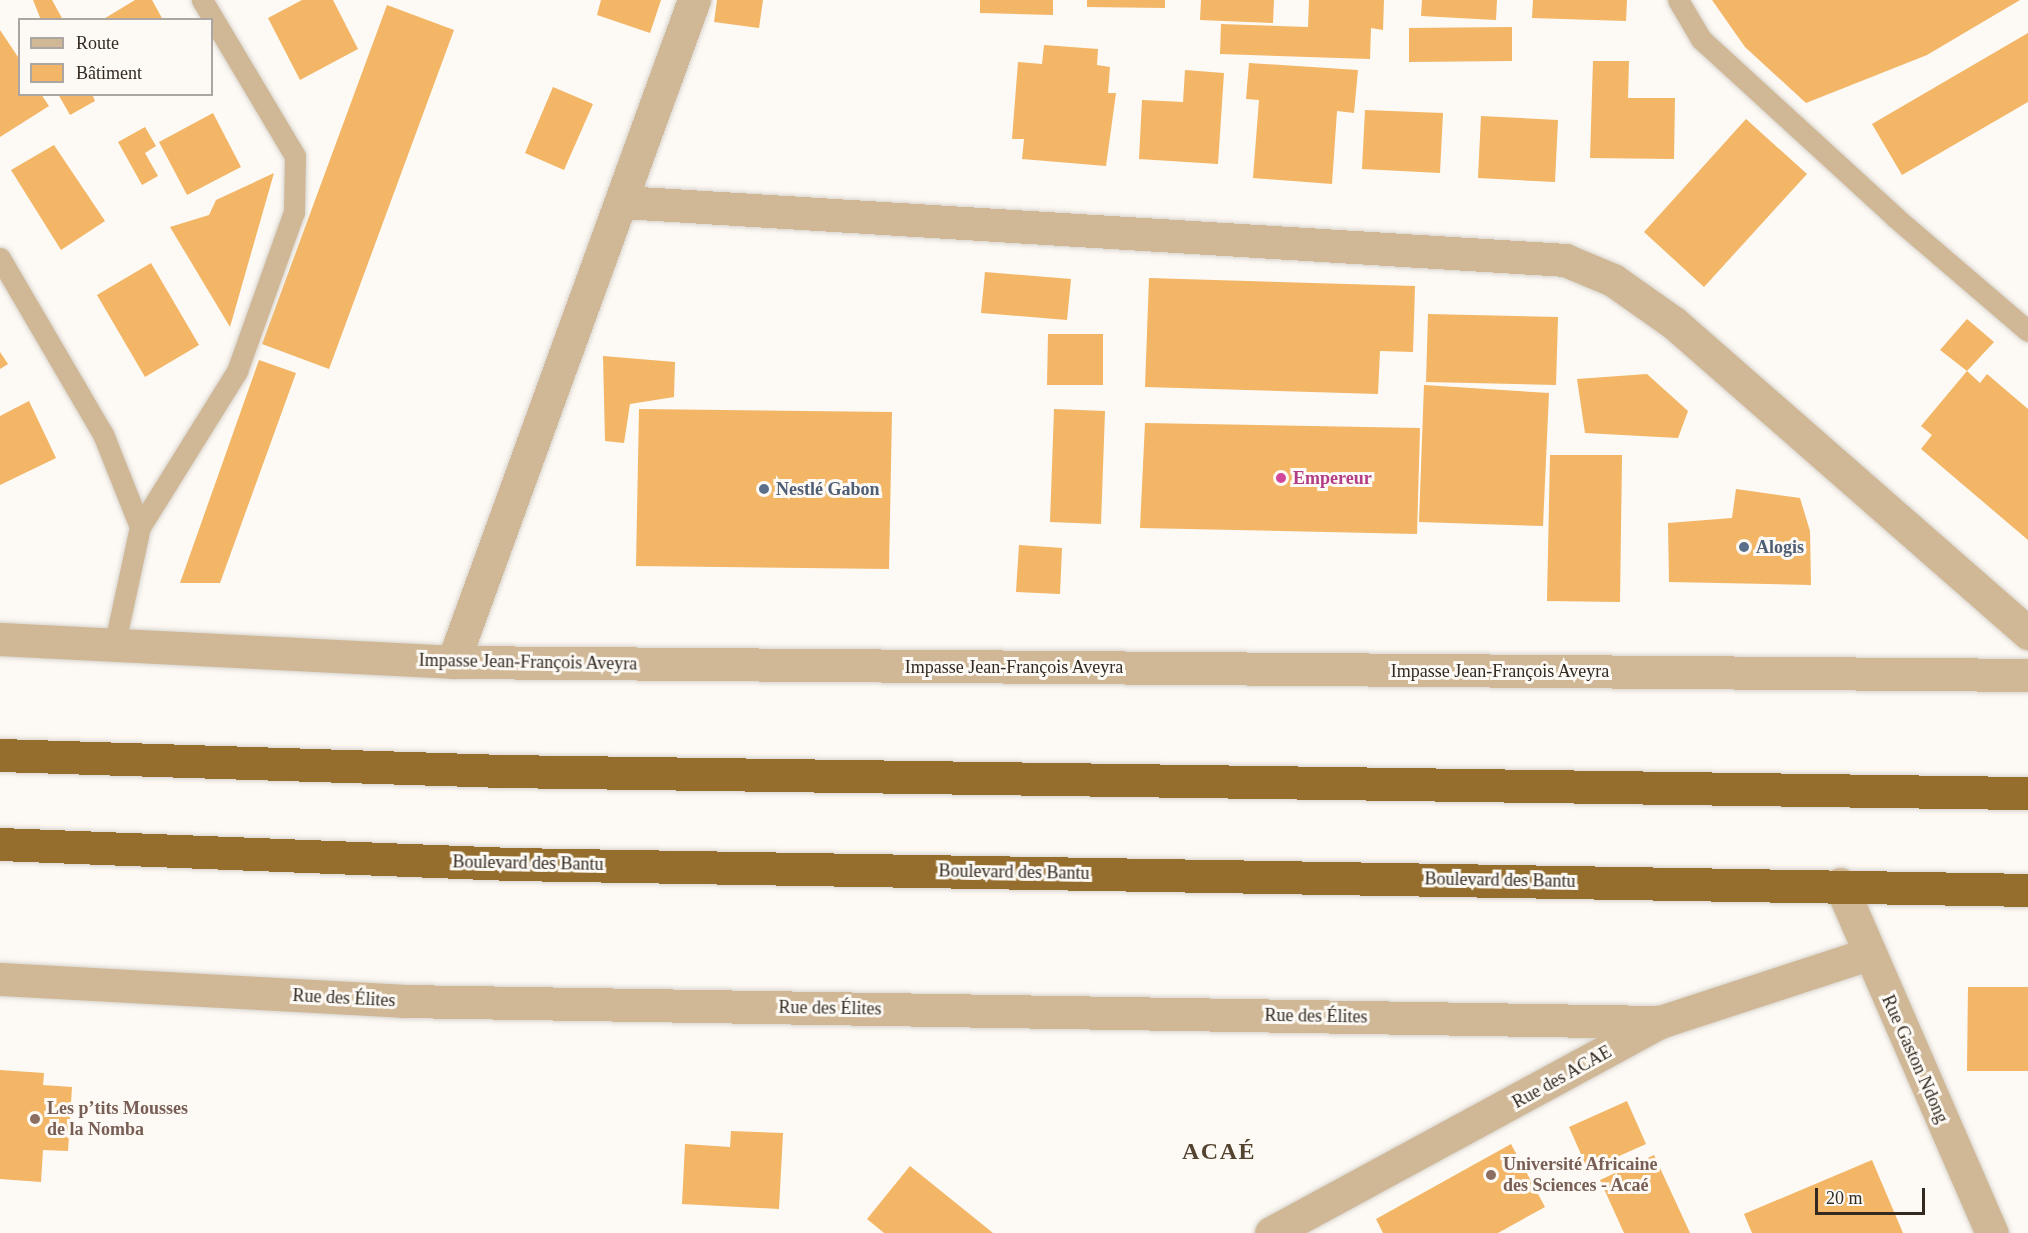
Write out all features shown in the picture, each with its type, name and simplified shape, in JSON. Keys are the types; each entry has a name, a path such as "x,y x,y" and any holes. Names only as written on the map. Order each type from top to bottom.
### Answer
{"highway":[{"path":"0,754 503,771 2028,793"},
{"name":"Boulevard des Bantu","path":"0,844 512,864 1840,884 2028,890"}],"street":[{"path":"453,662 623,202 694,0"},
{"path":"623,202 1565,260 1613,280 1674,323 2028,633"},
{"name":"Impasse Jean-François Aveyra","path":"0,639 114,647 453,662 2028,675"},
{"name":"Rue Gaston Ndong","path":"1840,884 1868,954 1992,1233"},
{"name":"Rue des ACAE","path":"1271,1233 1660,1022 1868,954"},
{"name":"Rue des Élites","path":"0,979 403,1001 1660,1022"}],"lane":[{"path":"202,0 213,18"},
{"path":"1678,0 1701,39 1895,217 2028,331"},
{"path":"114,647 140,527 237,371 294,212 295,156 213,18"},
{"path":"0,258 103,434 140,527"}],"building":[{"path":"33,0 52,0 62,18 40,18"},
{"path":"135,0 152,0 162,18 105,18"},
{"path":"302,0 333,0 358,49 300,80 268,18"},
{"path":"601,0 661,0 650,33 597,15"},
{"path":"717,0 763,0 759,28 714,22"},
{"path":"980,0 1053,0 1053,15 980,13"},
{"path":"1087,0 1165,0 1165,8 1087,7"},
{"path":"1201,0 1274,0 1273,23 1200,20"},
{"path":"1309,0 1384,0 1383,30 1371,28 1370,59 1220,54 1221,24 1308,27"},
{"path":"1422,0 1497,0 1496,20 1421,16"},
{"path":"1533,0 1627,0 1626,21 1532,18"},
{"path":"1712,0 2020,0 1927,55 1806,103 1745,47"},
{"path":"387,5 454,30 329,369 262,344"},
{"path":"1512,27 1512,61 1409,62 1409,28"},
{"path":"0,30 18,57 18,96 42,96 49,106 0,137"},
{"path":"2028,33 2028,102 1902,175 1872,124"},
{"path":"1044,45 1098,49 1097,65 1110,67 1108,93 1116,93 1106,166 1022,159 1024,139 1012,139 1018,62 1042,64"},
{"path":"1593,61 1629,61 1628,98 1675,98 1674,159 1590,158"},
{"path":"1249,63 1358,70 1354,113 1337,111 1332,184 1253,178 1259,100 1246,99"},
{"path":"1185,70 1224,73 1218,164 1139,159 1142,100 1183,102"},
{"path":"553,87 593,104 564,170 525,153"},
{"path":"59,96 93,96 95,101 70,115"},
{"path":"1365,110 1443,113 1440,173 1362,169"},
{"path":"213,113 241,167 187,195 159,142"},
{"path":"1481,116 1558,120 1555,182 1478,178"},
{"path":"1746,119 1807,174 1704,287 1644,232"},
{"path":"145,127 156,146 145,153 158,176 142,185 118,142"},
{"path":"54,145 105,221 61,250 11,170"},
{"path":"274,173 230,327 170,227 209,215 216,200"},
{"path":"151,263 199,345 145,377 97,295"},
{"path":"985,272 1071,279 1067,320 981,313"},
{"path":"1149,278 1415,286 1413,352 1380,351 1378,394 1145,387"},
{"path":"1428,314 1558,317 1556,385 1426,382"},
{"path":"1967,319 1994,342 1967,371 1940,350"},
{"path":"1048,334 1103,334 1103,385 1047,385"},
{"path":"0,352 8,364 0,369"},
{"path":"603,356 675,362 674,397 630,404 624,443 605,441"},
{"path":"259,360 296,373 220,583 180,583"},
{"path":"1967,371 1980,383 1987,374 2028,409 2028,540 1921,449 1932,435 1921,426"},
{"path":"1647,374 1688,411 1678,438 1585,433 1577,379"},
{"path":"1424,385 1549,393 1543,526 1419,522"},
{"path":"29,401 56,458 0,485 0,416"},
{"name":"Nestlé Gabon","path":"639,409 892,412 889,569 636,566"},
{"path":"1054,409 1105,411 1101,524 1050,522"},
{"name":"Empereur","path":"1145,423 1420,428 1417,534 1140,528"},
{"path":"1550,455 1622,455 1620,602 1547,601"},
{"path":"1736,489 1800,498 1810,531 1811,585 1669,582 1668,523 1732,518"},
{"path":"1019,545 1062,548 1060,594 1016,592"},
{"path":"1968,987 2028,987 2028,1071 1967,1071"},
{"name":"Les p’tits Mousses de la Nomba","path":"0,1070 44,1073 43,1085 72,1087 68,1151 43,1150 41,1182 0,1179"},
{"path":"1627,1101 1646,1144 1588,1170 1569,1127"},
{"path":"731,1131 783,1133 779,1209 682,1204 685,1144 730,1147"},
{"name":"Université Africaine des Sciences - Acaé","path":"1511,1144 1545,1207 1498,1233 1383,1233 1376,1219"},
{"path":"1654,1155 1690,1233 1624,1233 1600,1180"},
{"path":"1872,1160 1903,1233 1752,1233 1744,1214"},
{"path":"910,1166 993,1233 884,1233 867,1219"}],"place":[{"name":"Empereur","path":"1281,478"},
{"name":"Nestlé Gabon","path":"764,489"},
{"name":"Alogis","path":"1744,547"},
{"name":"Les p’tits Mousses de la Nomba","path":"35,1119"},
{"name":"Université Africaine des Sciences - Acaé","path":"1491,1175"}],"district":[{"name":"ACAÉ","path":"1219,1152"}]}
